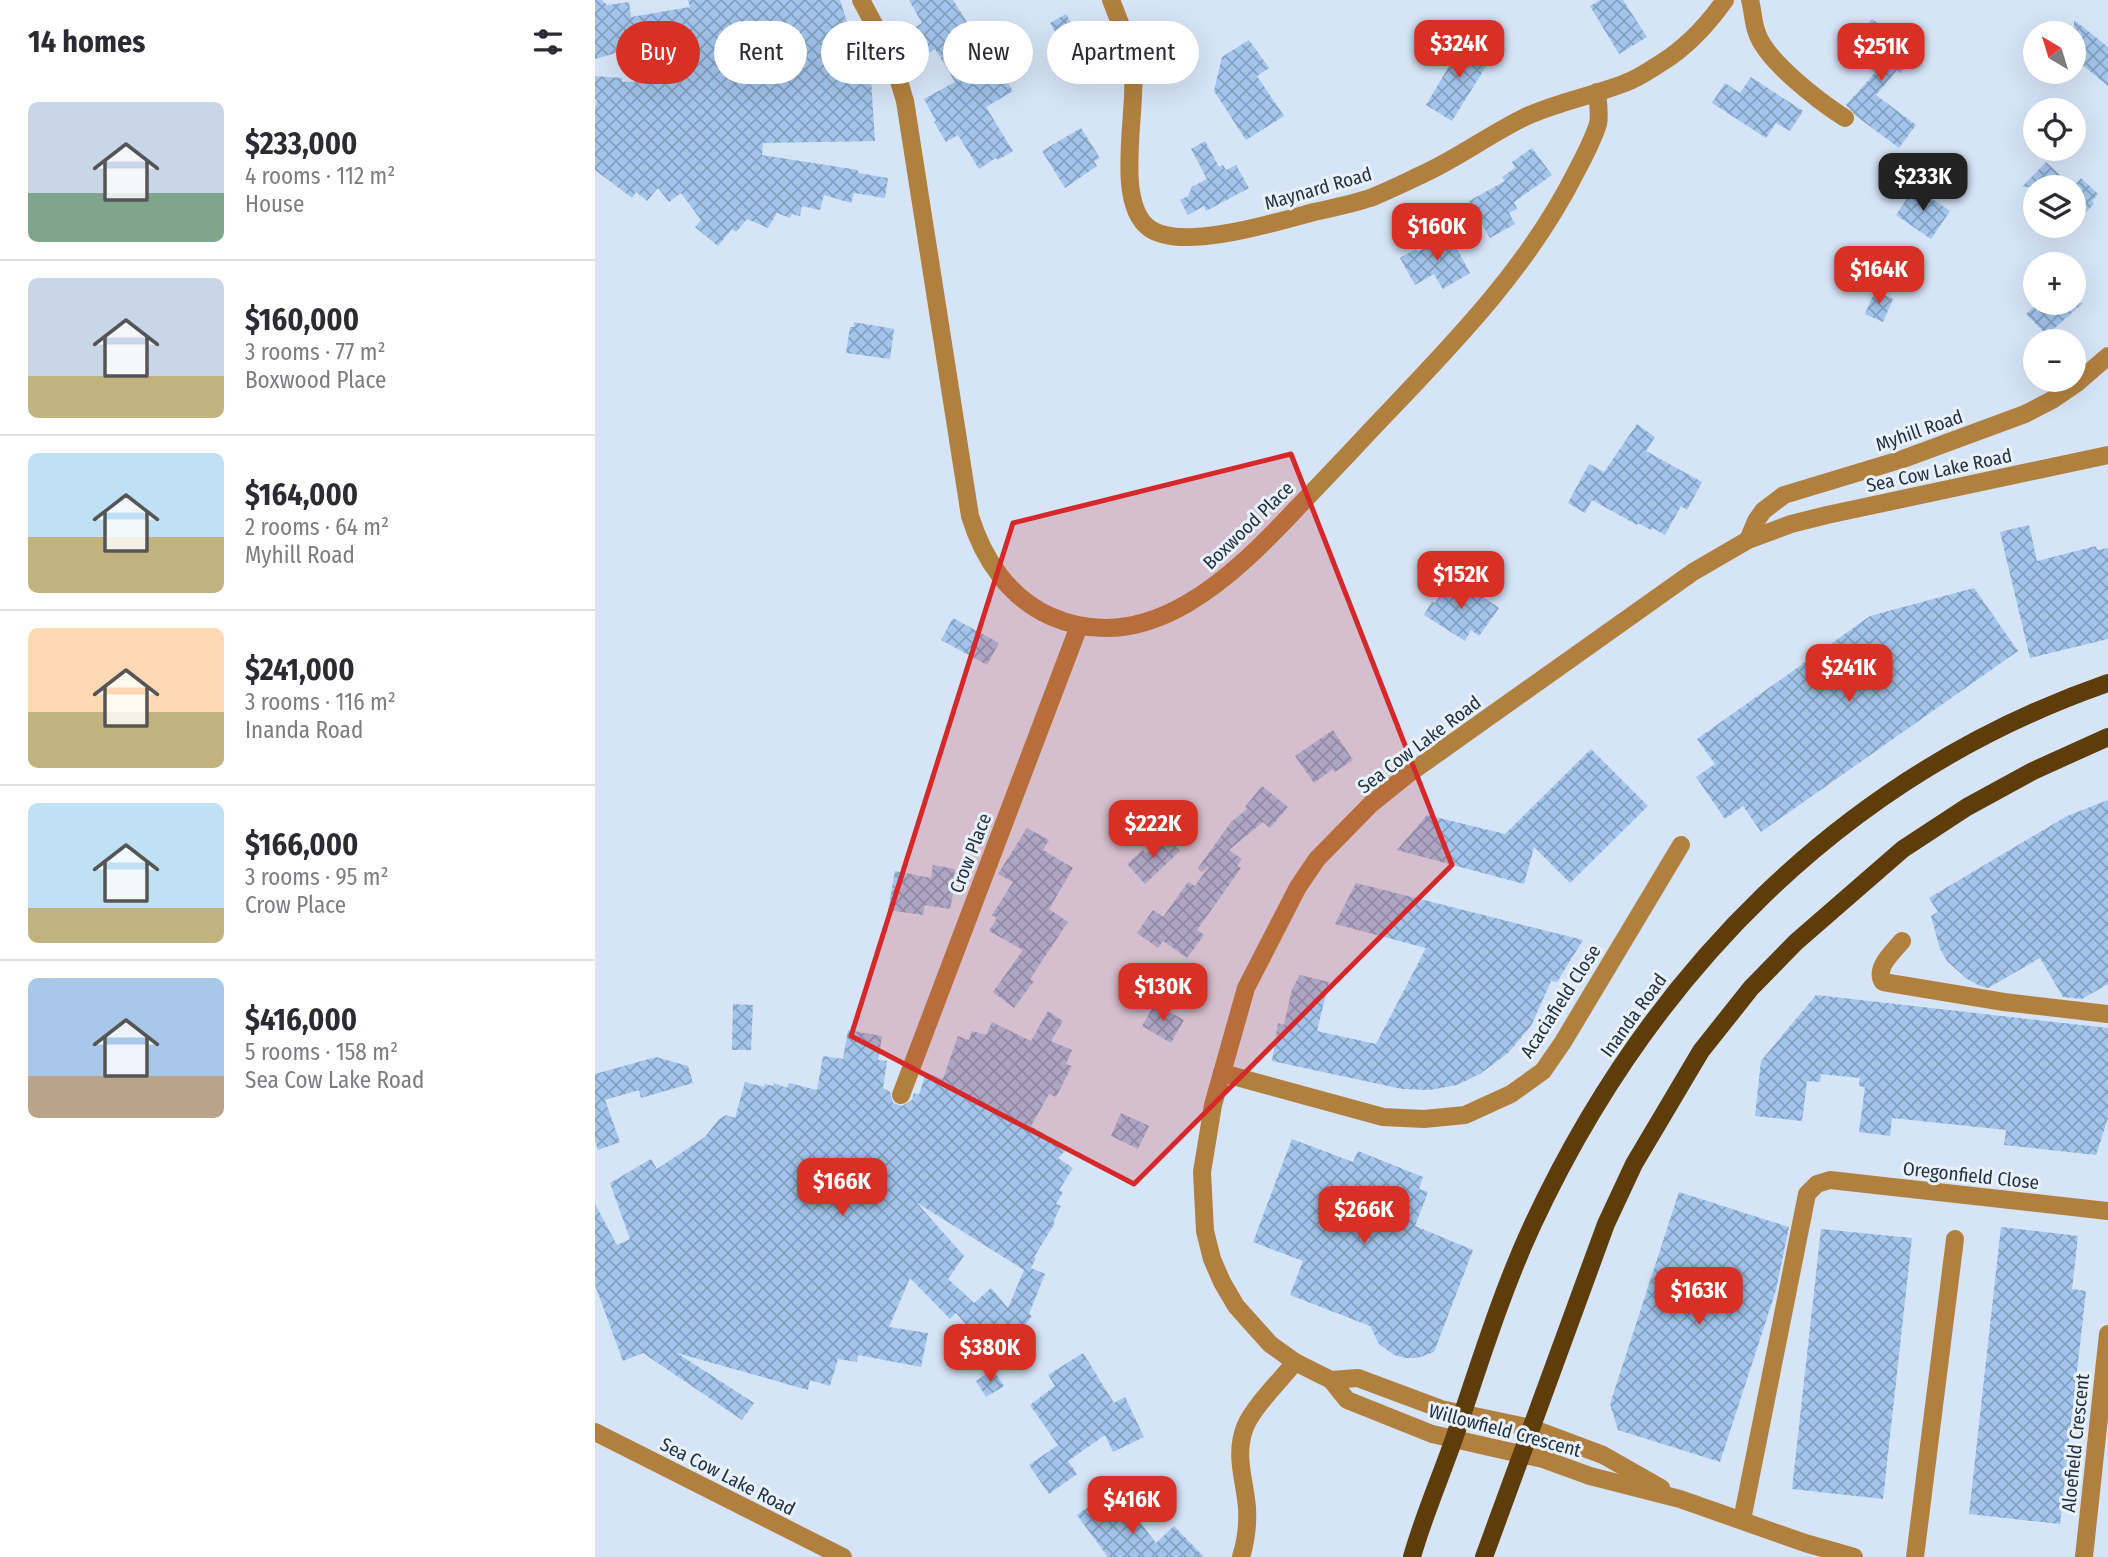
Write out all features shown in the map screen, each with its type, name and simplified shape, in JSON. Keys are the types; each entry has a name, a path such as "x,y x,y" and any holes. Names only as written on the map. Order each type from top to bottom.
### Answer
{"main road":[{"name":"Inanda Road","path":"1412,1557 1531,1228 1594,1107 1667,1002 1753,903 1869,806 1935,762 2000,727 2108,682"},
{"path":"1484,1557 1606,1224 1665,1107 1701,1051 1751,988 1833,908 1903,849 1967,807 2033,771 2108,737"}],"street":[{"name":"Boxwood Place","path":"861,0 892,58 905,101 970,516 978,542 995,570 1016,593 1039,611 1079,626 1100,629 1126,626 1159,617 1214,588 1276,531 1460,335 1526,254 1565,194 1598,123 1597,92"},
{"name":"Maynard Road","path":"1111,0 1130,53 1133,72 1129,185 1133,207 1149,229 1167,236 1236,233 1370,198 1426,172 1524,117 1562,102 1627,83 1665,61 1699,32 1725,0"},
{"path":"1750,0 1757,33 1765,46 1791,75 1829,108 1845,118"},
{"name":"Myhill Road","path":"1748,540 1763,511 1784,495 1903,459 2025,414 2077,383 2108,356"},
{"name":"Sea Cow Lake Road","path":"1295,1362 1270,1344 1236,1306 1212,1259 1205,1231 1202,1171 1213,1105 1245,988 1298,887 1317,859 1371,804 1407,775 1693,572 1748,540 1791,524 1827,515 2108,455"},
{"name":"Crow Place","path":"901,1095 1079,626"},
{"name":"Acaciafield Close","path":"1223,1073 1383,1117 1425,1119 1465,1115 1511,1094 1543,1070 1563,1042 1681,845"},
{"path":"1902,941 1881,968 1879,973 1883,982 2004,1002 2108,1014"},
{"name":"Oregonfield Close","path":"1742,1520 1807,1194 1817,1184 1830,1180 2108,1211"},
{"path":"1915,1557 1955,1239"},
{"name":"Aloefield Crescent","path":"2084,1557 2108,1334"},
{"path":"1241,1557 1247,1536 1247,1506 1240,1472 1240,1448 1246,1426 1295,1362"},
{"name":"Willowfield Crescent","path":"1295,1362 1331,1380 1347,1400 1432,1434 1543,1459 1590,1476 1679,1499 1805,1543 1854,1557"},
{"name":"Willowfield Crescent","path":"1331,1380 1358,1378 1441,1409 1531,1428 1603,1455 1679,1499"},
{"name":"Sea Cow Lake Road","path":"595,1432 843,1557"}],"highlighted area":[{"path":"1291,454 1452,865 1134,1184 851,1036 1013,523"}],"building":[{"path":"595,0 602,0 607,5 629,2 631,17 690,7 688,0 840,0 847,21 821,21 821,84 871,84 875,141 763,143 762,155 858,170 858,173 888,178 885,198 854,193 851,203 824,195 820,210 802,206 800,216 792,214 790,218 777,213 768,228 747,219 736,232 732,229 718,246 695,227 701,220 681,193 669,202 658,188 647,201 636,192 632,198 595,170 595,76 616,78 616,84 700,84 700,21 616,21 616,53 595,59"},
{"path":"909,0 953,0 966,21 943,21 943,62 935,49 929,53 929,21 921,21"},
{"path":"1600,0 1623,0 1647,37 1619,54 1590,6"},
{"path":"1066,14 1070,21 1054,21"},
{"path":"1872,19 1916,53 1901,73 1897,70 1876,95 1916,125 1899,148 1856,116 1846,105 1875,73 1851,54 1867,35 1862,31"},
{"path":"2086,30 2108,47 2108,86 2086,68"},
{"path":"1249,40 1269,68 1257,76 1284,116 1246,140 1214,91 1222,57"},
{"path":"1473,42 1493,55 1452,121 1426,105 1461,46"},
{"path":"1751,77 1803,111 1790,131 1776,123 1766,138 1712,103 1725,83 1740,93"},
{"path":"951,84 1008,84 1013,91 986,107 1013,151 979,169 958,135 946,142 924,99"},
{"path":"1081,128 1100,158 1094,161 1097,166 1065,188 1042,151"},
{"path":"1205,141 1219,167 1223,165 1226,170 1236,165 1249,188 1206,211 1204,206 1188,215 1180,200 1188,196 1192,187 1207,179 1191,149"},
{"path":"1532,148 1552,175 1514,202 1517,209 1509,213 1515,224 1490,238 1469,201 1505,181 1502,177 1515,168 1512,162"},
{"path":"2046,162 2060,175 2034,175"},
{"path":"2086,183 2098,194 2092,201 2094,204 2086,212"},
{"path":"1915,187 1950,211 1931,239 1896,215"},
{"path":"1449,234 1470,273 1443,289 1434,274 1415,285 1400,258 1416,249 1418,252"},
{"path":"1875,291 1893,299 1883,322 1865,314"},
{"path":"2027,315 2070,315 2054,329 2041,329"},
{"path":"854,322 894,329 890,359 846,353 850,327 854,327"},
{"path":"1637,424 1655,437 1646,451 1702,482 1687,510 1681,506 1665,535 1653,528 1651,530 1638,523 1637,525 1592,500 1585,513 1568,503 1589,464 1604,472"},
{"path":"2029,525 2037,561 2096,546 2097,550 2108,548 2108,639 2030,658 2000,532"},
{"path":"1451,579 1467,589 1469,587 1499,608 1479,636 1471,630 1465,641 1424,615"},
{"path":"1974,588 2018,651 1761,832 1743,806 1725,819 1696,777 1715,764 1697,739 1870,616"},
{"path":"953,618 999,643 987,665 941,640"},
{"path":"1333,730 1353,760 1335,772 1333,769 1314,783 1295,756"},
{"path":"1591,749 1648,806 1570,883 1534,847 1524,884 1397,850 1427,815 1505,834"},
{"path":"1262,786 1288,807 1270,828 1263,822 1229,850 1242,859 1237,866 1241,868 1197,930 1204,935 1187,958 1163,941 1158,948 1137,933 1153,910 1163,917 1188,882 1195,886 1210,865 1202,872 1198,868 1231,822 1247,809 1245,807"},
{"path":"2108,800 2108,984 2082,999 2063,997 2040,958 1988,988 1967,979 1947,961 1940,949 1931,916 1938,912 1929,898 2067,816"},
{"path":"1027,828 1049,840 1043,850 1073,868 1049,909 1068,922 1030,979 1034,981 1014,1008 993,992 1023,950 989,931 997,918 992,915 1013,882 998,874"},
{"path":"1166,836 1180,851 1145,884 1127,864 1143,850 1146,854"},
{"path":"933,865 955,869 950,909 925,905 923,915 888,910 895,871 931,878"},
{"path":"1356,883 1583,940 1557,982 1551,981 1531,1026 1508,1053 1480,1074 1457,1085 1430,1090 1402,1089 1272,1061 1278,1023 1284,1025 1292,989 1300,975 1329,982 1317,1031 1376,1044 1426,948 1335,924"},
{"path":"1816,995 2108,1028 2108,1118 2096,1155 2004,1145 2006,1130 1892,1118 1890,1136 1859,1132 1865,1087 1859,1086 1860,1078 1821,1074 1820,1082 1807,1081 1802,1121 1755,1116 1761,1061"},
{"path":"733,1004 753,1005 751,1050 732,1050"},
{"path":"1155,1004 1184,1020 1171,1043 1142,1026"},
{"path":"1048,1011 1063,1021 1051,1041 1072,1050 1066,1064 1072,1066 1056,1097 1049,1094 1031,1126 1068,1148 1058,1158 1073,1168 1059,1190 1063,1192 1056,1204 1061,1206 1053,1222 1055,1223 1034,1257 1036,1258 1031,1268 1045,1274 1029,1314 1032,1316 1021,1330 981,1363 971,1351 981,1342 956,1313 950,1319 910,1278 889,1327 928,1333 921,1367 858,1355 857,1362 838,1359 830,1386 810,1380 808,1390 677,1353 754,1403 742,1420 643,1353 623,1361 595,1285 595,1204 617,1245 630,1239 610,1183 651,1159 657,1169 705,1137 718,1120 726,1115 735,1118 745,1082 764,1087 765,1084 773,1086 774,1083 787,1088 789,1083 817,1090 823,1056 843,1059 848,1030 882,1036 878,1060 887,1061 883,1088 890,1092 893,1103 902,1106 912,1100 914,1093 919,1095 926,1073 943,1079 958,1036 969,1040 972,1031 986,1035 992,1022 1031,1041","holes":["916,1202 1024,1270 1008,1308 991,1288 974,1303 948,1279 964,1256"]},
{"path":"656,1057 688,1066 693,1083 641,1098 639,1090 605,1100 620,1142 598,1150 595,1141 595,1074"},
{"path":"1121,1113 1149,1126 1138,1149 1111,1136"},
{"path":"1292,1139 1353,1162 1358,1151 1423,1177 1419,1189 1428,1192 1415,1226 1473,1250 1434,1352 1417,1358 1394,1355 1379,1344 1370,1326 1290,1295 1303,1261 1253,1242"},
{"path":"1679,1192 1789,1227 1776,1290 1720,1462 1618,1430 1610,1404"},
{"path":"2001,1227 2078,1236 2072,1289 2086,1291 2060,1524 1969,1514"},
{"path":"1821,1229 1912,1238 1883,1499 1792,1489"},
{"path":"1083,1353 1114,1403 1125,1397 1144,1437 1113,1452 1105,1435 1068,1461 1077,1474 1049,1494 1029,1465 1058,1445 1030,1405 1055,1386 1048,1375"},
{"path":"993,1370 1004,1386 986,1397 976,1381"},
{"path":"1098,1499 1113,1520 1129,1508 1156,1543 1174,1526 1204,1557 1108,1557 1077,1515"}]}
